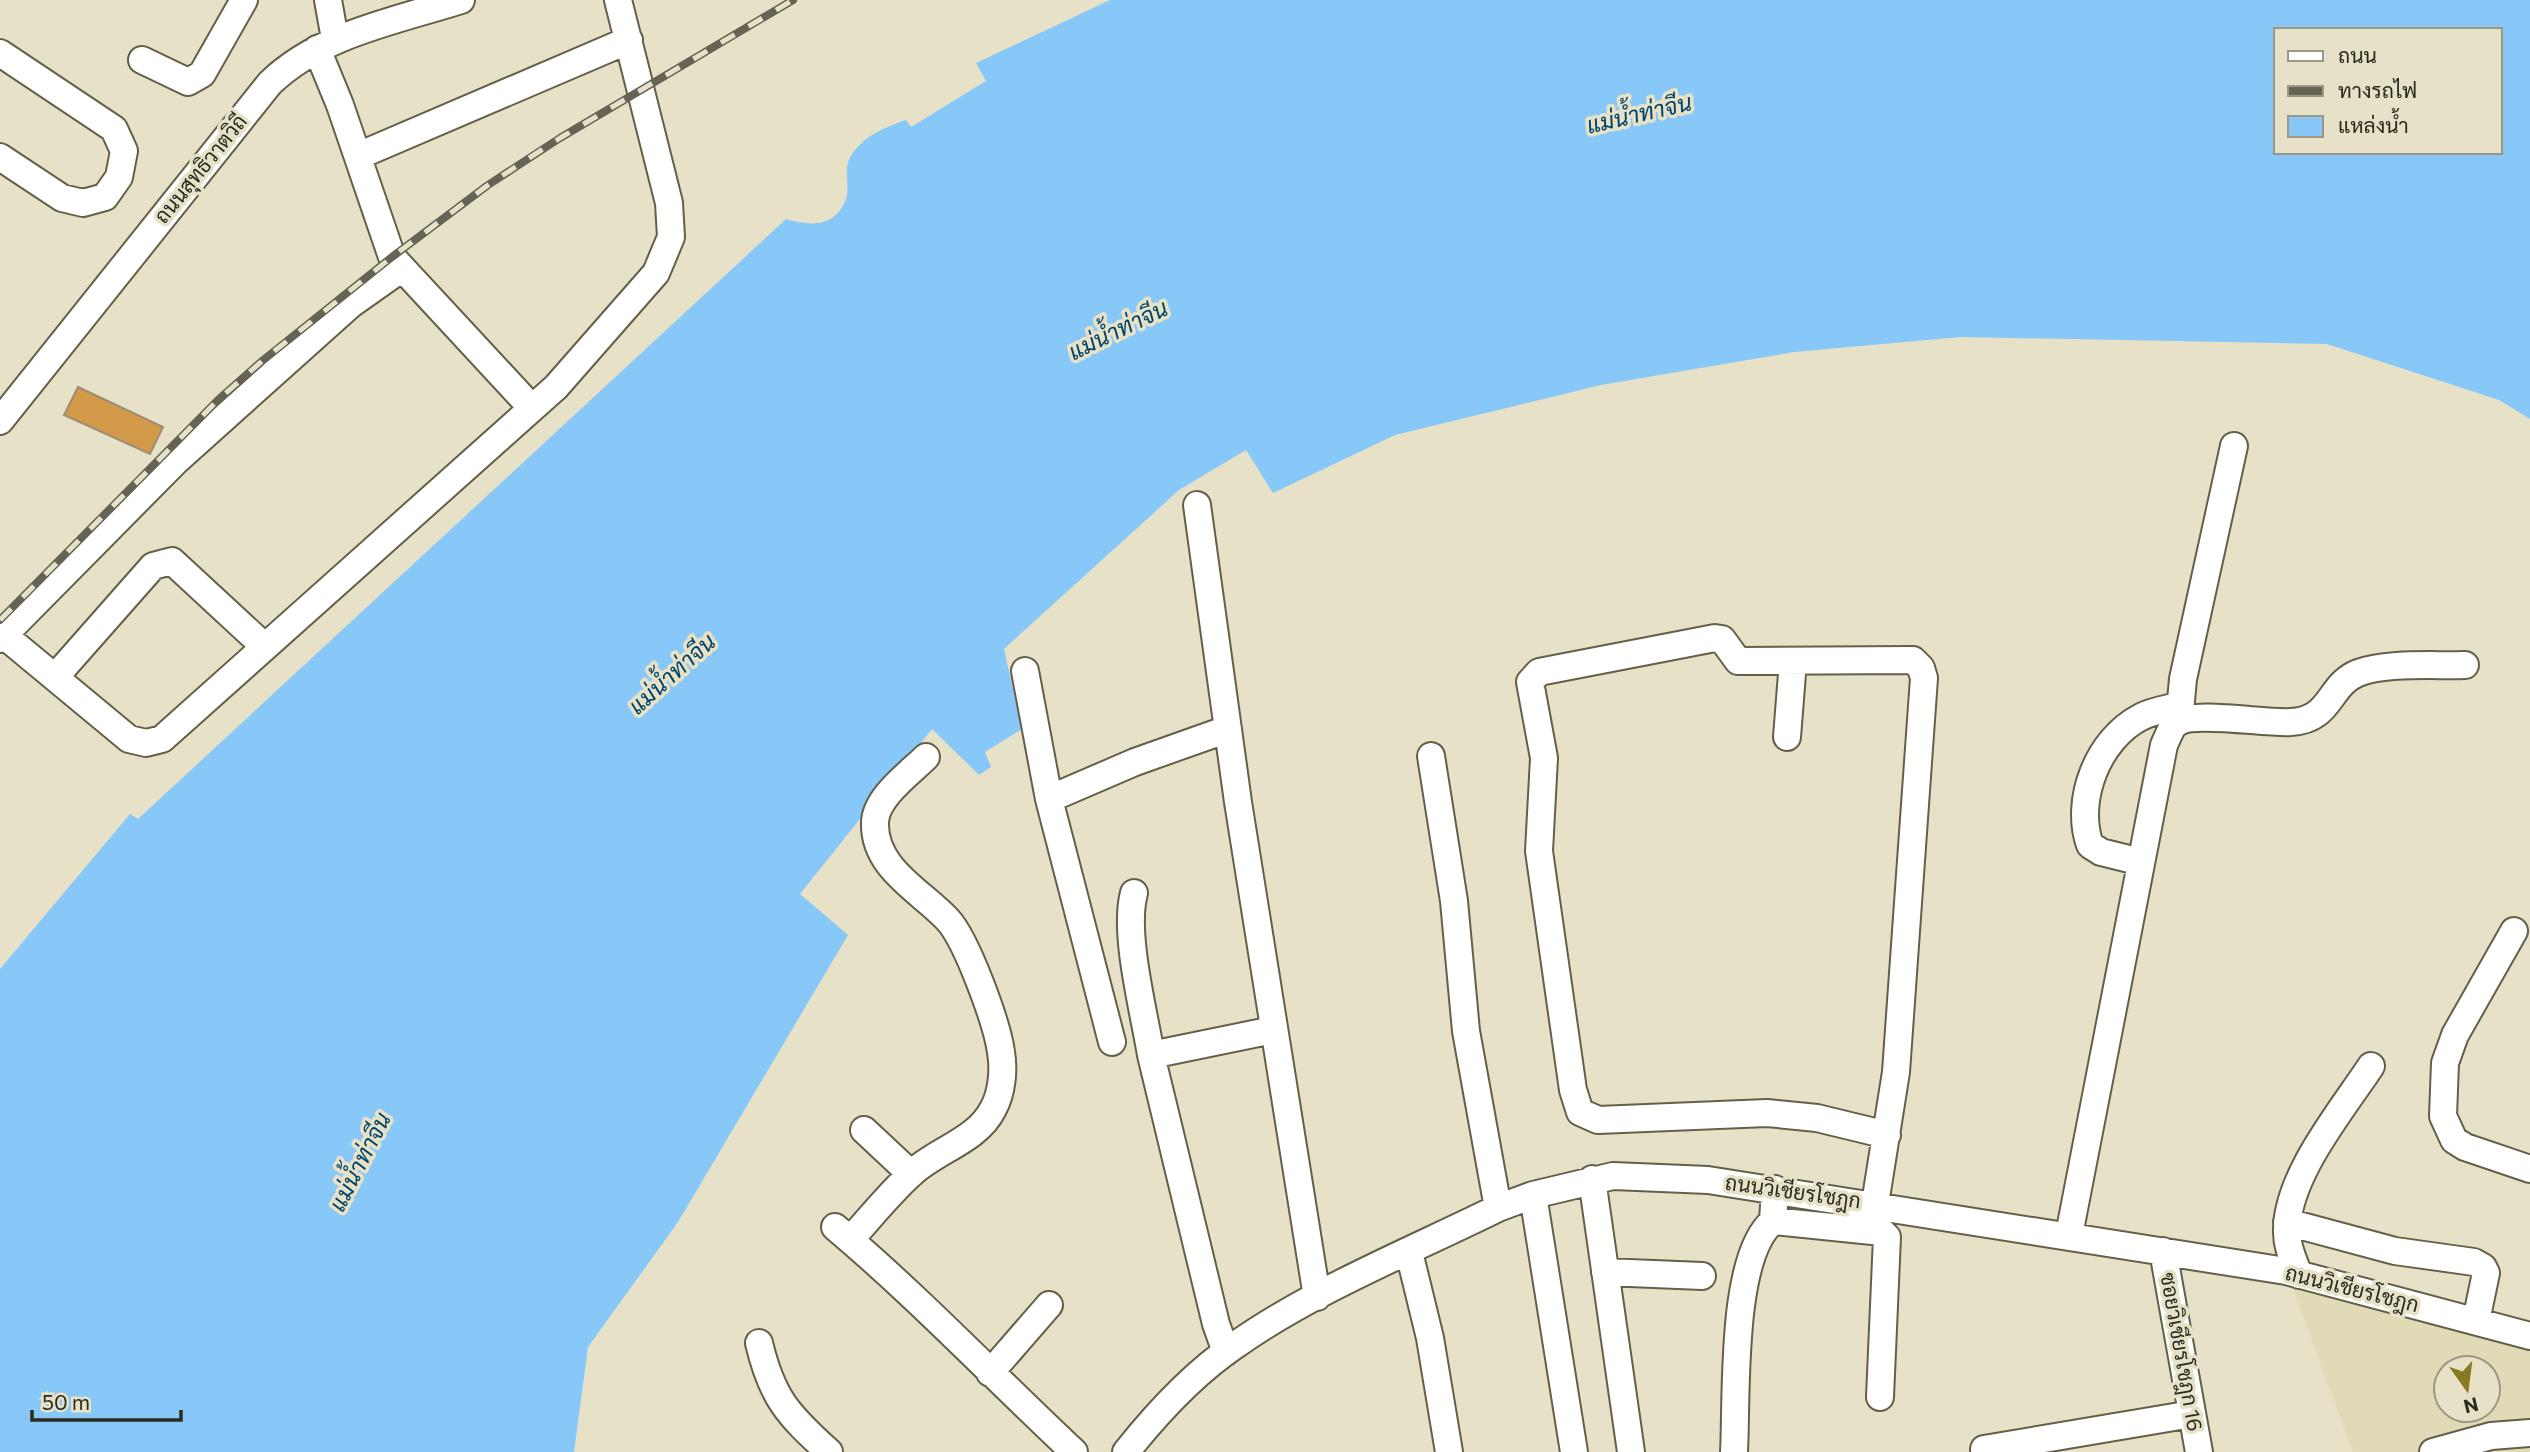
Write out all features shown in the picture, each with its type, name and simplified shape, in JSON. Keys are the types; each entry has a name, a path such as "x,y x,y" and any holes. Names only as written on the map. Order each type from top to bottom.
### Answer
{"street":[{"path":"142,60 188,82 202,74 244,0"},
{"path":"328,0 326,44 358,156 396,263 531,407"},
{"name":"ถนนสุทธิวาตวิถี","path":"0,421 270,83 288,65 326,44 461,0"},
{"path":"396,263 176,461 1,635 130,739 146,743 162,739 556,387 656,272 671,237 669,202 642,86 618,0"},
{"path":"358,156 629,40"},
{"path":"0,53 114,129 124,151 119,177 106,197 83,203 62,198 0,157"},
{"path":"2069,1235 2164,745 2178,714 2234,446"},
{"path":"1197,505 1273,1030 1317,1297"},
{"path":"55,676 153,566 164,561 172,561 265,647"},
{"path":"1875,1204 1887,1135 1896,1072 1924,678 1921,668 1913,660 1738,661 1722,639 1704,638 1539,672 1530,682 1544,758 1539,852 1573,1090 1580,1112 1598,1120 1767,1113 1816,1118 1887,1135"},
{"path":"1787,737 1793,661"},
{"path":"2141,862 2101,852 2090,845 2084,821 2087,788 2096,767 2124,729 2141,717 2178,714 2290,723 2307,720 2324,710 2342,685 2354,674 2375,668 2465,665"},
{"path":"1025,671 1049,799 1112,1042"},
{"path":"1049,799 1135,762 1228,729"},
{"path":"1431,756 1454,901 1466,1031 1498,1208"},
{"path":"926,757 882,804 875,819 876,836 889,865 949,921 962,941 1002,1053 1000,1094 985,1122 911,1174 842,1233 908,1289 990,1373 1074,1452"},
{"path":"1134,892 1131,929 1151,1055 1216,1324 1226,1352"},
{"path":"2514,931 2455,1035 2445,1063 2443,1116 2454,1140 2530,1170"},
{"path":"1151,1055 1273,1030"},
{"path":"2293,1273 2287,1222 2294,1192 2305,1169 2371,1066"},
{"path":"864,1130 911,1174"},
{"name":"ถนนวิเชียรโชฎก","path":"1126,1452 1147,1427 1226,1352 1271,1321 1498,1208 1533,1195 1592,1179 1656,1176 1775,1189 2226,1261 2480,1304 2530,1336"},
{"path":"1592,1179 1631,1452"},
{"path":"1734,1452 1745,1273 1757,1239 1773,1221 1775,1189"},
{"path":"1533,1195 1574,1452"},
{"path":"1773,1221 1882,1232 1887,1237 1880,1397"},
{"path":"2287,1222 2395,1251 2474,1262 2483,1267 2486,1273 2480,1304"},
{"name":"ซอยวิเชียรโชฎก 16","path":"2163,1251 2199,1452"},
{"path":"1409,1252 1430,1338 1449,1452"},
{"path":"1605,1272 1702,1276"},
{"path":"990,1373 1049,1305"},
{"path":"759,1343 776,1396 795,1422 829,1452"},
{"path":"1984,1449 2192,1414"},
{"path":"1147,1427 1154,1452"},
{"path":"2433,1452 2491,1436 2530,1433"}],"shaded area":[{"path":"2288,1276 2530,1349 2530,1452 2353,1452"}],"water":[{"name":"แม่น้ำท่าจีน","path":"1110,0 2530,0 2530,419 2499,400 2327,344 1961,337 1794,352 1601,385 1395,435 1273,493 1246,450 1179,490 1004,649 1022,729 985,752 991,767 979,775 932,729 800,894 848,935 678,1222 588,1347 574,1452 0,1452 0,969 130,814 138,819 786,219 813,223 829,220 835,215 846,199 849,160 859,145 881,130 906,120 911,127 986,81 976,63"}],"building":[{"path":"78,387 163,427 150,454 64,415"}],"railway":[{"path":"0,620 218,400 262,361 392,257 488,185 560,138 793,0"}]}
